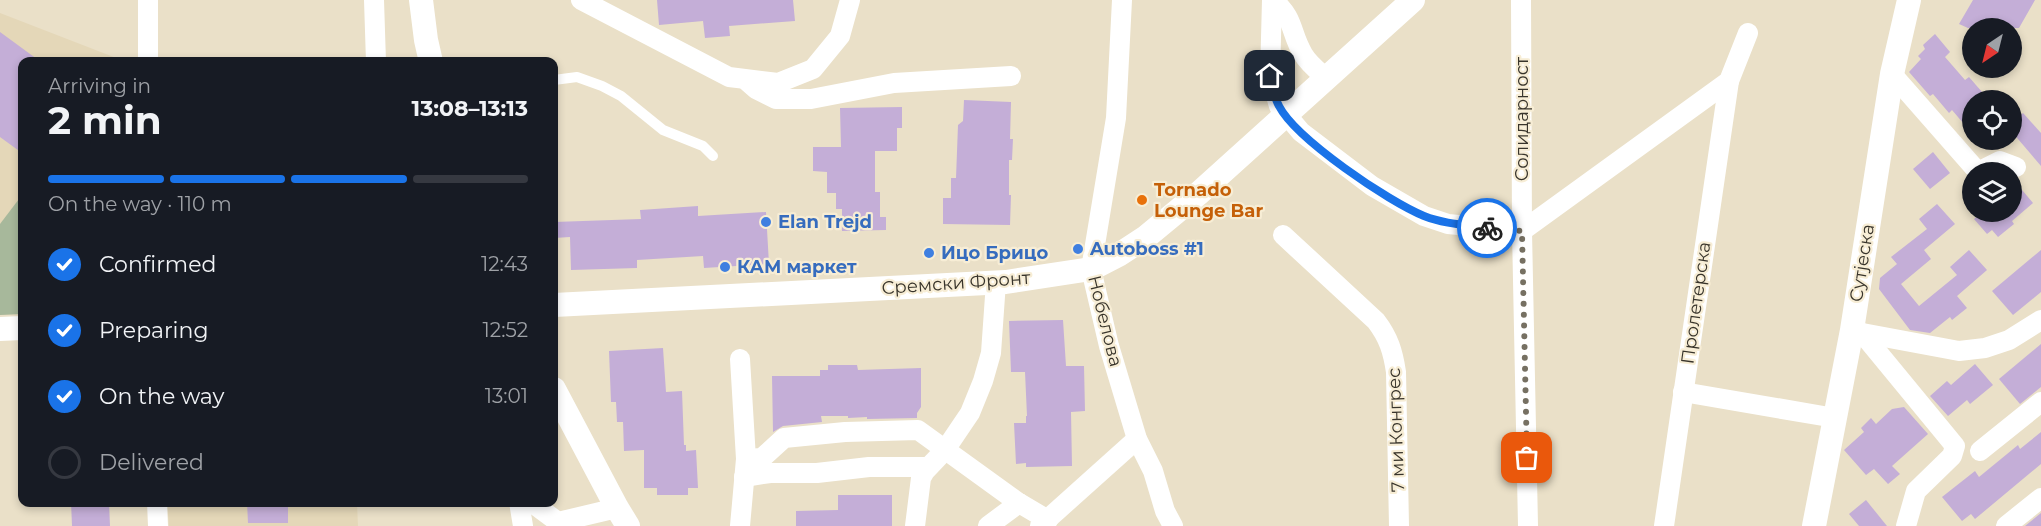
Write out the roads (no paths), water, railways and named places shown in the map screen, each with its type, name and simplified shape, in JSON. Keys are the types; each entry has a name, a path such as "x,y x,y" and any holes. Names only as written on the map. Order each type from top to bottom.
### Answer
{"street":[{"path":"148,0 148,57"},
{"path":"374,0 376,57"},
{"path":"421,0 430,57"},
{"path":"581,0 729,77 778,83 813,69 840,36 850,0"},
{"name":"Нобелова","path":"1122,0 1116,118 1091,269 1109,346 1137,439 1153,471 1165,511 1173,526"},
{"path":"1272,0 1284,9 1303,55 1326,78 1413,0"},
{"path":"1272,0 1270,76 1279,106 1289,120 1318,146 1372,186 1424,216 1448,224 1522,231 1729,81"},
{"name":"Солидарност","path":"1521,0 1522,231 1528,526"},
{"name":"Сутјеска","path":"1814,526 1835,418 1857,332 1892,74 1909,0"},
{"name":"Пролетерска","path":"1664,526 1729,81 1748,33"},
{"path":"1892,74 1969,162"},
{"path":"744,79 756,89 776,99 811,99 894,83 1011,76"},
{"name":"Сремски Фронт","path":"558,305 996,282 1091,269 1146,237 1198,194 1326,78"},
{"name":"7 ми Конгрес","path":"1283,235 1376,321 1387,336 1393,352 1396,372 1399,526"},
{"path":"915,526 921,478 928,467 945,450 970,413 983,381 991,353 996,282"},
{"path":"1857,332 1959,351 1985,348 2009,340 2041,320"},
{"path":"0,329 18,328"},
{"path":"1857,332 1955,446 1952,456 1916,491 1906,526"},
{"path":"740,359 745,468 740,526"},
{"path":"1683,392 1835,418"},
{"path":"538,507 558,522 622,517 558,397"},
{"path":"1980,451 2041,402"},
{"path":"745,468 762,458 784,438 845,432 918,430 1044,523 1137,439"},
{"path":"745,468 770,473 817,473 869,467 928,467"},
{"path":"2006,526 2041,498"},
{"path":"988,526 1019,503"},
{"path":"156,507 158,526"},
{"path":"520,507 523,526"}],"lane":[{"path":"558,79 577,77 621,96 663,130 703,146 713,156"}],"place":[{"name":"Tornado Lounge Bar","path":"1142,200"},
{"name":"Elan Trejd","path":"766,222"},
{"name":"Autoboss #1","path":"1078,249"},
{"name":"Ицо Брицо","path":"929,253"},
{"name":"КАМ маркет","path":"725,267"}]}
